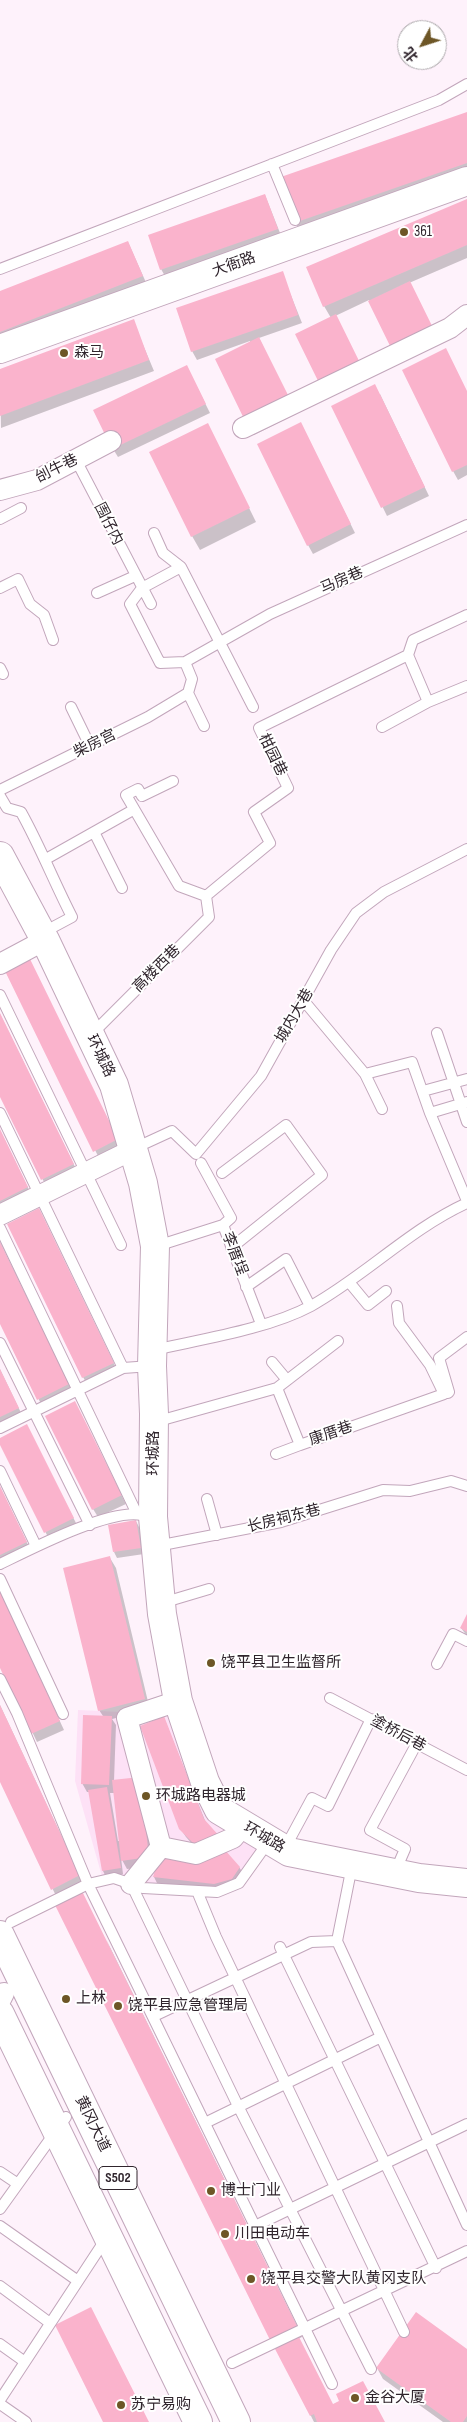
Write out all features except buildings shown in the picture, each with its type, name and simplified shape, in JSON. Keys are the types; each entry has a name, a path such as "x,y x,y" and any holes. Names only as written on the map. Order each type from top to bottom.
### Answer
{"main road":[{"name":"大衙路","path":"0,349 467,181"},
{"name":"环城路","path":"0,856 43,937 114,1085 143,1183 155,1246 154,1423 145,1515 157,1546 162,1603 178,1701 204,1782 219,1810 276,1845 352,1865 419,1878 467,1882"},
{"name":"黄冈大道","path":"5,1928 236,2422"},
{"name":"S502","path":"1,2003 198,2422"}],"street":[{"path":"243,428 450,328 467,315"},
{"name":"刣牛巷","path":"0,490 37,480 111,441"},
{"path":"0,964 43,937"},
{"path":"0,1215 132,1150"},
{"path":"161,1847 127,1718 178,1701"},
{"path":"161,1847 196,1854 233,1838 243,1826"},
{"path":"131,1884 161,1847"}],"lane":[{"path":"0,268 439,100 467,84"},
{"path":"272,164 295,220"},
{"name":"围仔内","path":"76,460 150,604"},
{"path":"0,519 21,508"},
{"name":"马房巷","path":"185,662 270,614 467,525"},
{"path":"154,533 164,553 181,567 253,707"},
{"path":"181,567 142,588 130,604 160,663 185,662 192,679 188,693 204,726"},
{"path":"97,593 135,576"},
{"path":"0,588 18,579 30,604 44,615 53,640"},
{"path":"428,702 408,655 413,640 467,615"},
{"name":"柑园巷","path":"206,896 270,843 254,812 288,788 259,728 408,655"},
{"path":"382,727 428,702 467,686"},
{"name":"柴房宫","path":"0,790 148,718 188,693"},
{"path":"71,707 90,746"},
{"path":"173,781 142,796 138,789 126,796 179,886 206,896"},
{"path":"0,796 7,808 22,812 72,917 43,937"},
{"path":"46,859 133,810"},
{"path":"94,832 122,888"},
{"name":"城内大巷","path":"132,1150 172,1131 196,1154 261,1076 304,1002 330,950 356,913 384,892 467,849"},
{"name":"高楼西巷","path":"91,1036 209,917 206,896"},
{"path":"0,995 121,1245"},
{"path":"304,1002 366,1074 382,1110"},
{"path":"437,1033 453,1083 464,1103 467,1122"},
{"path":"0,1428 123,1368 310,1306 349,1282 390,1251 467,1202 430,1113 412,1062 366,1074"},
{"path":"423,1091 467,1078"},
{"path":"430,1113 464,1103"},
{"path":"0,1113 123,1368"},
{"path":"222,1174 286,1125 322,1175 232,1248"},
{"name":"李厝埕","path":"201,1162 231,1218 223,1225 260,1324"},
{"path":"155,1246 223,1225"},
{"path":"0,1228 145,1515 104,1519 36,1546 0,1564"},
{"path":"246,1287 286,1259 310,1306"},
{"path":"349,1282 368,1304 386,1291"},
{"path":"398,1306 399,1323 430,1365 444,1394 449,1392 439,1358 467,1338"},
{"path":"154,1423 277,1388 338,1341"},
{"path":"0,1342 90,1525"},
{"path":"272,1362 287,1380"},
{"name":"康厝巷","path":"277,1388 300,1445 444,1394"},
{"path":"276,1454 300,1445"},
{"path":"0,1471 36,1546"},
{"name":"长房祠东巷","path":"157,1546 281,1522 384,1490 410,1491 451,1481 467,1486"},
{"path":"207,1499 217,1534"},
{"path":"0,1579 63,1714"},
{"path":"162,1603 209,1589"},
{"path":"437,1664 453,1634 467,1641"},
{"path":"0,1679 17,1713 88,1884 332,2384"},
{"name":"塗桥后巷","path":"330,1698 467,1770"},
{"path":"5,1928 88,1884 114,1878 143,1888 217,1892 239,1883 276,1845 312,1798 328,1806 370,1719"},
{"path":"395,1873 405,1849 370,1830 417,1743"},
{"path":"352,1865 337,1941 467,2225"},
{"path":"131,1884 238,2106 371,2369"},
{"path":"197,1891 216,1937 404,2332"},
{"path":"154,2016 311,1942 337,1941"},
{"path":"280,1947 436,2268"},
{"path":"205,2123 381,2037"},
{"path":"0,2209 66,2117"},
{"path":"255,2226 467,2124"},
{"path":"0,2172 18,2184"},
{"path":"0,2400 117,2223"},
{"path":"0,2226 78,2281"},
{"path":"232,2364 436,2268 467,2251"},
{"path":"0,2286 50,2323"},
{"path":"0,2344 24,2362"},
{"path":"0,2404 26,2422"}],"shaded area":[{"name":"环城路电器城","path":"177,1694 205,1782 269,1841 239,1883 217,1892 103,1880 75,1781 78,1710 123,1712"}],"place":[{"name":"361","path":"404,232"},
{"name":"森马","path":"64,353"},
{"name":"饶平县卫生监督所","path":"211,1663"},
{"name":"环城路电器城","path":"146,1796"},
{"name":"上林","path":"66,1999"},
{"name":"饶平县应急管理局","path":"118,2006"},
{"name":"博士门业","path":"211,2191"},
{"name":"川田电动车","path":"225,2234"},
{"name":"饶平县交警大队黄冈支队","path":"251,2279"},
{"name":"金谷大厦","path":"355,2398"},
{"name":"苏宁易购","path":"121,2405"}]}
